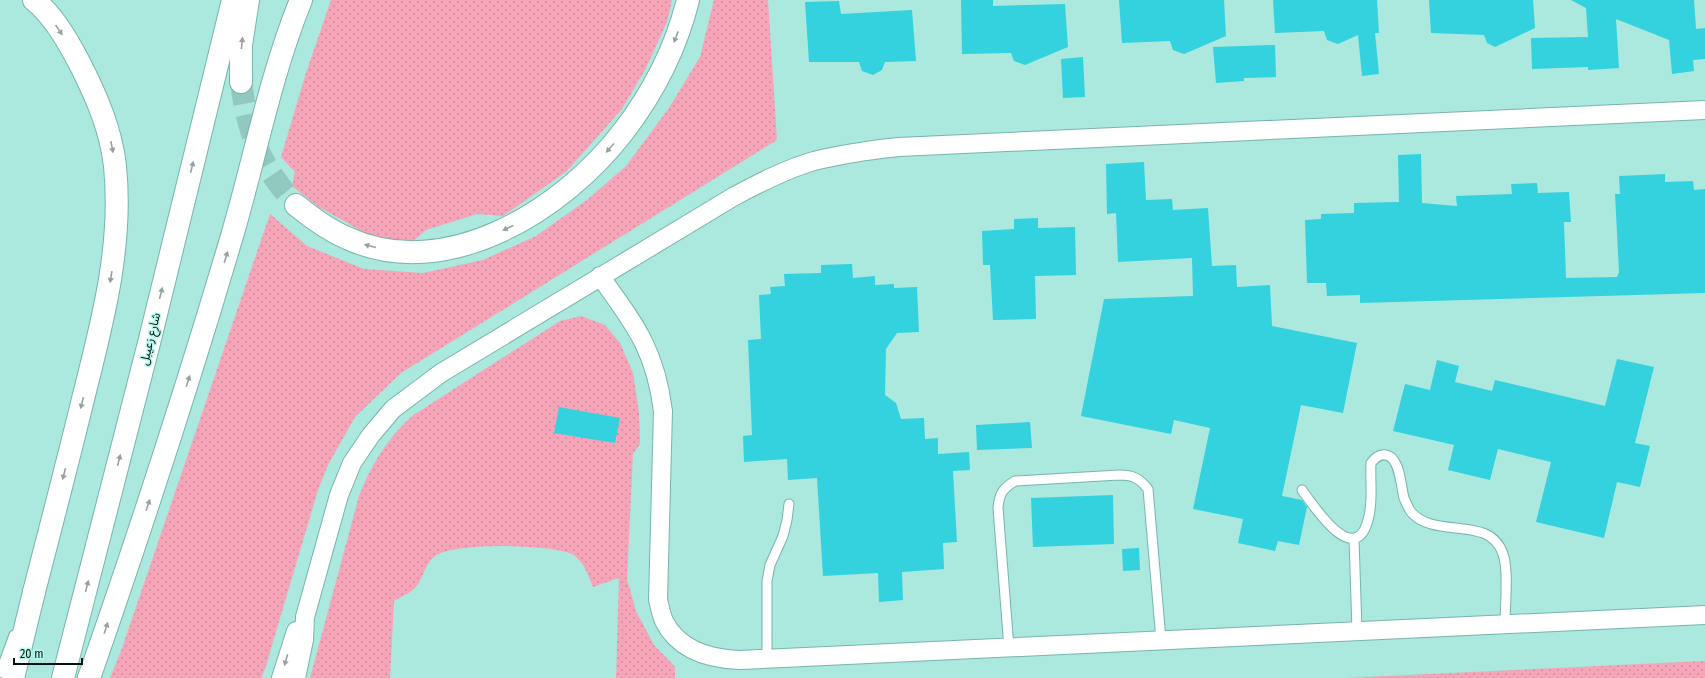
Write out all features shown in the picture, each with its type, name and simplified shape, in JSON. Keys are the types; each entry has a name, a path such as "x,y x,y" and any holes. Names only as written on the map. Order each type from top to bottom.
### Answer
{"main road":[{"path":"13,678 108,300 116,233 117,199 115,166 108,131 98,98 73,51 54,22 34,0"},
{"name":"شارع زعيبل","path":"63,678 149,343 233,0"},
{"path":"241,82 242,45 248,0"},
{"path":"89,678 158,475 209,314 233,233 275,75 301,0"},
{"path":"296,205 312,218 348,239 388,250 408,252 449,249 490,236 513,226 536,212 579,179 611,146 644,103 662,71 676,38 688,0"}],"street":[{"path":"296,678 304,640 305,617 339,494 352,463 371,435 393,409 425,384 600,276 733,197 772,177 813,162 855,152 899,147 1705,110"},
{"path":"600,276 630,317 643,338 653,362 659,386 663,411 658,600 665,621 678,639 696,652 717,659 767,659 1705,615"},
{"path":"281,678 294,637 305,617"}],"lane":[{"path":"1302,490 1314,507 1336,532 1347,538 1354,538 1359,535 1369,518 1371,464 1375,458 1382,455 1389,456 1394,460 1397,466 1404,499 1411,511 1421,520 1433,526 1482,532 1492,537 1499,545 1504,555 1505,566 1505,624"},
{"path":"1008,648 998,508 999,496 1005,486 1015,480 1131,475 1141,480 1148,489 1161,640"},
{"path":"767,659 767,581 770,565 784,531 789,504"},
{"path":"1354,538 1357,631"},
{"path":"0,673 14,635 34,592"}],"shaded area":[{"path":"331,0 672,0 667,22 646,68 622,109 567,171 503,216 477,214 426,230 411,243 374,238 319,207 292,186 295,172 281,157 306,73"},
{"path":"714,0 768,0 777,140 401,373 355,417 328,465 318,490 265,669 261,678 110,678 121,651 270,214 307,246 364,269 423,273 483,260 536,236 587,200 626,166 669,108 700,57"},
{"path":"581,316 605,325 620,343 633,373 639,412 640,444 633,454 627,579 636,611 654,645 675,667 675,678 616,678 619,578 593,587 583,564 572,554 544,548 502,546 460,549 444,552 434,557 428,564 418,585 407,594 394,601 390,678 310,678 359,496 374,463 387,443 412,416 560,321"},
{"path":"1705,661 1705,678 1345,678"}],"building":[{"path":"961,0 993,0 993,6 1065,4 1068,47 1025,65 1014,61 1011,53 962,54"},
{"path":"1119,0 1224,0 1226,36 1184,54 1173,50 1170,41 1122,43"},
{"path":"1273,0 1377,0 1379,33 1375,33 1379,74 1362,76 1358,35 1338,44 1327,40 1324,31 1275,33"},
{"path":"1429,0 1533,0 1535,28 1495,47 1487,43 1484,35 1431,33"},
{"path":"1571,0 1694,0 1696,29 1705,28 1705,59 1693,60 1694,71 1672,74 1669,40 1616,19 1619,68 1588,70 1588,67 1532,69 1531,38 1588,37 1586,8"},
{"path":"839,1 841,14 912,10 916,61 885,62 882,70 873,75 862,71 859,62 809,62 805,2"},
{"path":"1275,45 1276,77 1244,78 1244,81 1216,83 1213,47"},
{"path":"1083,57 1085,97 1063,98 1061,59"},
{"path":"1421,154 1422,203 1457,206 1456,196 1512,194 1511,184 1537,183 1538,193 1569,192 1571,222 1564,222 1566,278 1617,277 1619,272 1615,194 1620,194 1619,176 1665,174 1665,182 1693,181 1694,190 1705,189 1705,293 1360,303 1360,295 1327,296 1326,283 1307,283 1305,220 1321,219 1321,214 1354,213 1354,203 1399,202 1398,155"},
{"path":"1144,162 1146,200 1172,199 1173,210 1208,208 1212,266 1236,265 1237,287 1270,285 1272,326 1357,343 1343,413 1301,405 1282,496 1302,500 1307,507 1299,545 1278,541 1275,551 1238,543 1243,519 1193,509 1210,428 1174,420 1171,434 1081,416 1104,299 1193,296 1192,258 1118,262 1116,213 1107,214 1106,164"},
{"path":"1038,218 1038,228 1075,227 1076,275 1035,276 1036,319 993,320 990,265 983,265 982,231 1014,229 1014,219"},
{"path":"852,264 853,278 875,276 875,285 894,284 894,288 917,287 919,332 897,333 886,349 885,395 896,403 901,419 924,418 925,439 938,438 938,454 969,452 970,470 953,471 957,542 943,543 944,569 902,572 903,600 879,602 878,573 823,576 817,478 788,480 787,459 744,462 743,436 752,435 748,340 761,339 759,295 771,294 770,287 785,286 784,274 821,273 821,265"},
{"path":"1617,359 1654,367 1635,443 1650,446 1640,487 1617,482 1604,538 1536,522 1551,462 1498,449 1490,480 1448,470 1454,445 1393,431 1405,384 1430,390 1437,360 1459,366 1455,382 1492,391 1495,380 1605,406"},
{"path":"559,407 620,418 615,443 554,433"},
{"path":"1030,422 1032,448 977,450 976,425"},
{"path":"1113,495 1114,544 1033,547 1031,498"},
{"path":"1139,548 1140,570 1123,571 1122,549"}],"tunnel":[{"path":"241,82 247,118 258,148 273,176 296,205"}]}
